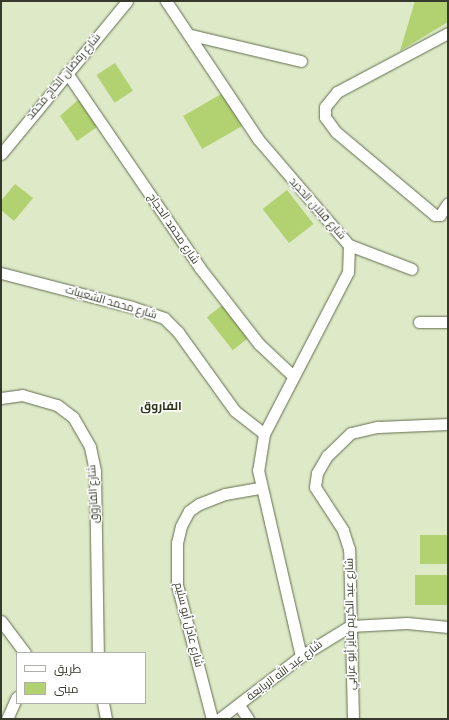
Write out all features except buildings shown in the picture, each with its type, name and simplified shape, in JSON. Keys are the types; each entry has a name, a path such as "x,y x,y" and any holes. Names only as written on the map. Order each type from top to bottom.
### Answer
{"street":[{"name":"شارع رمضان الحاج محمد","path":"1,153 127,1"},
{"name":"شارع قبلان الحديد","path":"166,1 191,35 275,162 349,245 348,272 292,375 264,434"},
{"path":"448,33 337,92 325,107 325,117 336,132 435,215 440,215 448,203"},
{"path":"191,35 301,61"},
{"name":"شارع محمد الحجاج","path":"67,73 200,268 259,344 292,375"},
{"path":"349,245 412,269"},
{"name":"شارع محمد الشعيبات","path":"1,273 132,307 164,318 178,332 235,411 264,434"},
{"path":"419,322 448,322"},
{"name":"شارع الفاروق","path":"1,398 22,395 57,405 72,417 90,447 95,471 98,652"},
{"name":"شارع عبد الكريم فايز أبو عرابي","path":"353,719 349,549 343,530 315,487 317,473 338,443 362,429 448,424"},
{"path":"264,434 258,470 260,488 301,656"},
{"name":"شارع عادل أبو سليم","path":"212,719 178,585 177,543 186,516 199,504 224,494 260,488"},
{"path":"1,621 24,652"},
{"name":"شارع عبد الله الربايعة","path":"219,719 239,706 301,656 350,626 407,623 448,627"},
{"path":"7,719 16,699"},
{"path":"103,704 106,719"},
{"path":"239,706 248,719"}],"district":[{"name":"الفاروق","path":"161,407"}]}
